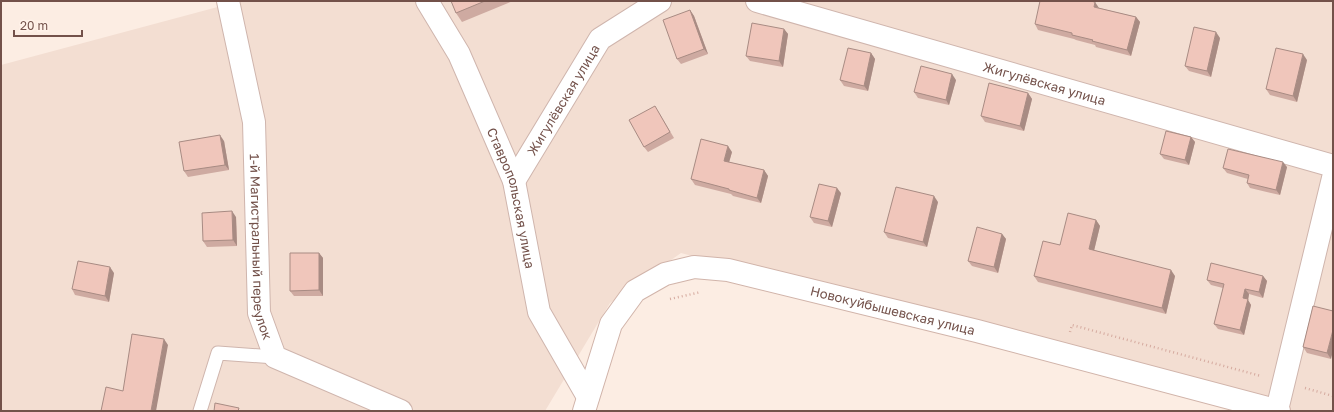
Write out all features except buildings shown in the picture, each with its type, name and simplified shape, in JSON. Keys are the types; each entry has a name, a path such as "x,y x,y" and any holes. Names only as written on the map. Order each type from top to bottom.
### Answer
{"street":[{"name":"1-й Магистральный переулок","path":"228,1 254,122 258,313 275,357 401,411"},
{"name":"Ставропольская улица","path":"428,1 459,54 514,181 539,312 586,404"},
{"name":"Жигулёвская улица","path":"514,181 600,39 660,1"},
{"name":"Жигулёвская улица","path":"757,1 1333,166"},
{"path":"1278,411 1333,178"},
{"name":"Новокуйбышевская улица","path":"586,404 611,324 635,290 665,274 694,267 728,270 856,301 977,331 1278,411"}],"lane":[{"path":"200,411 218,353 275,357"}],"shaded area":[{"path":"240,1 1333,1 1333,411 1279,411 681,253 610,303 545,411 1,411 1,65"}]}
